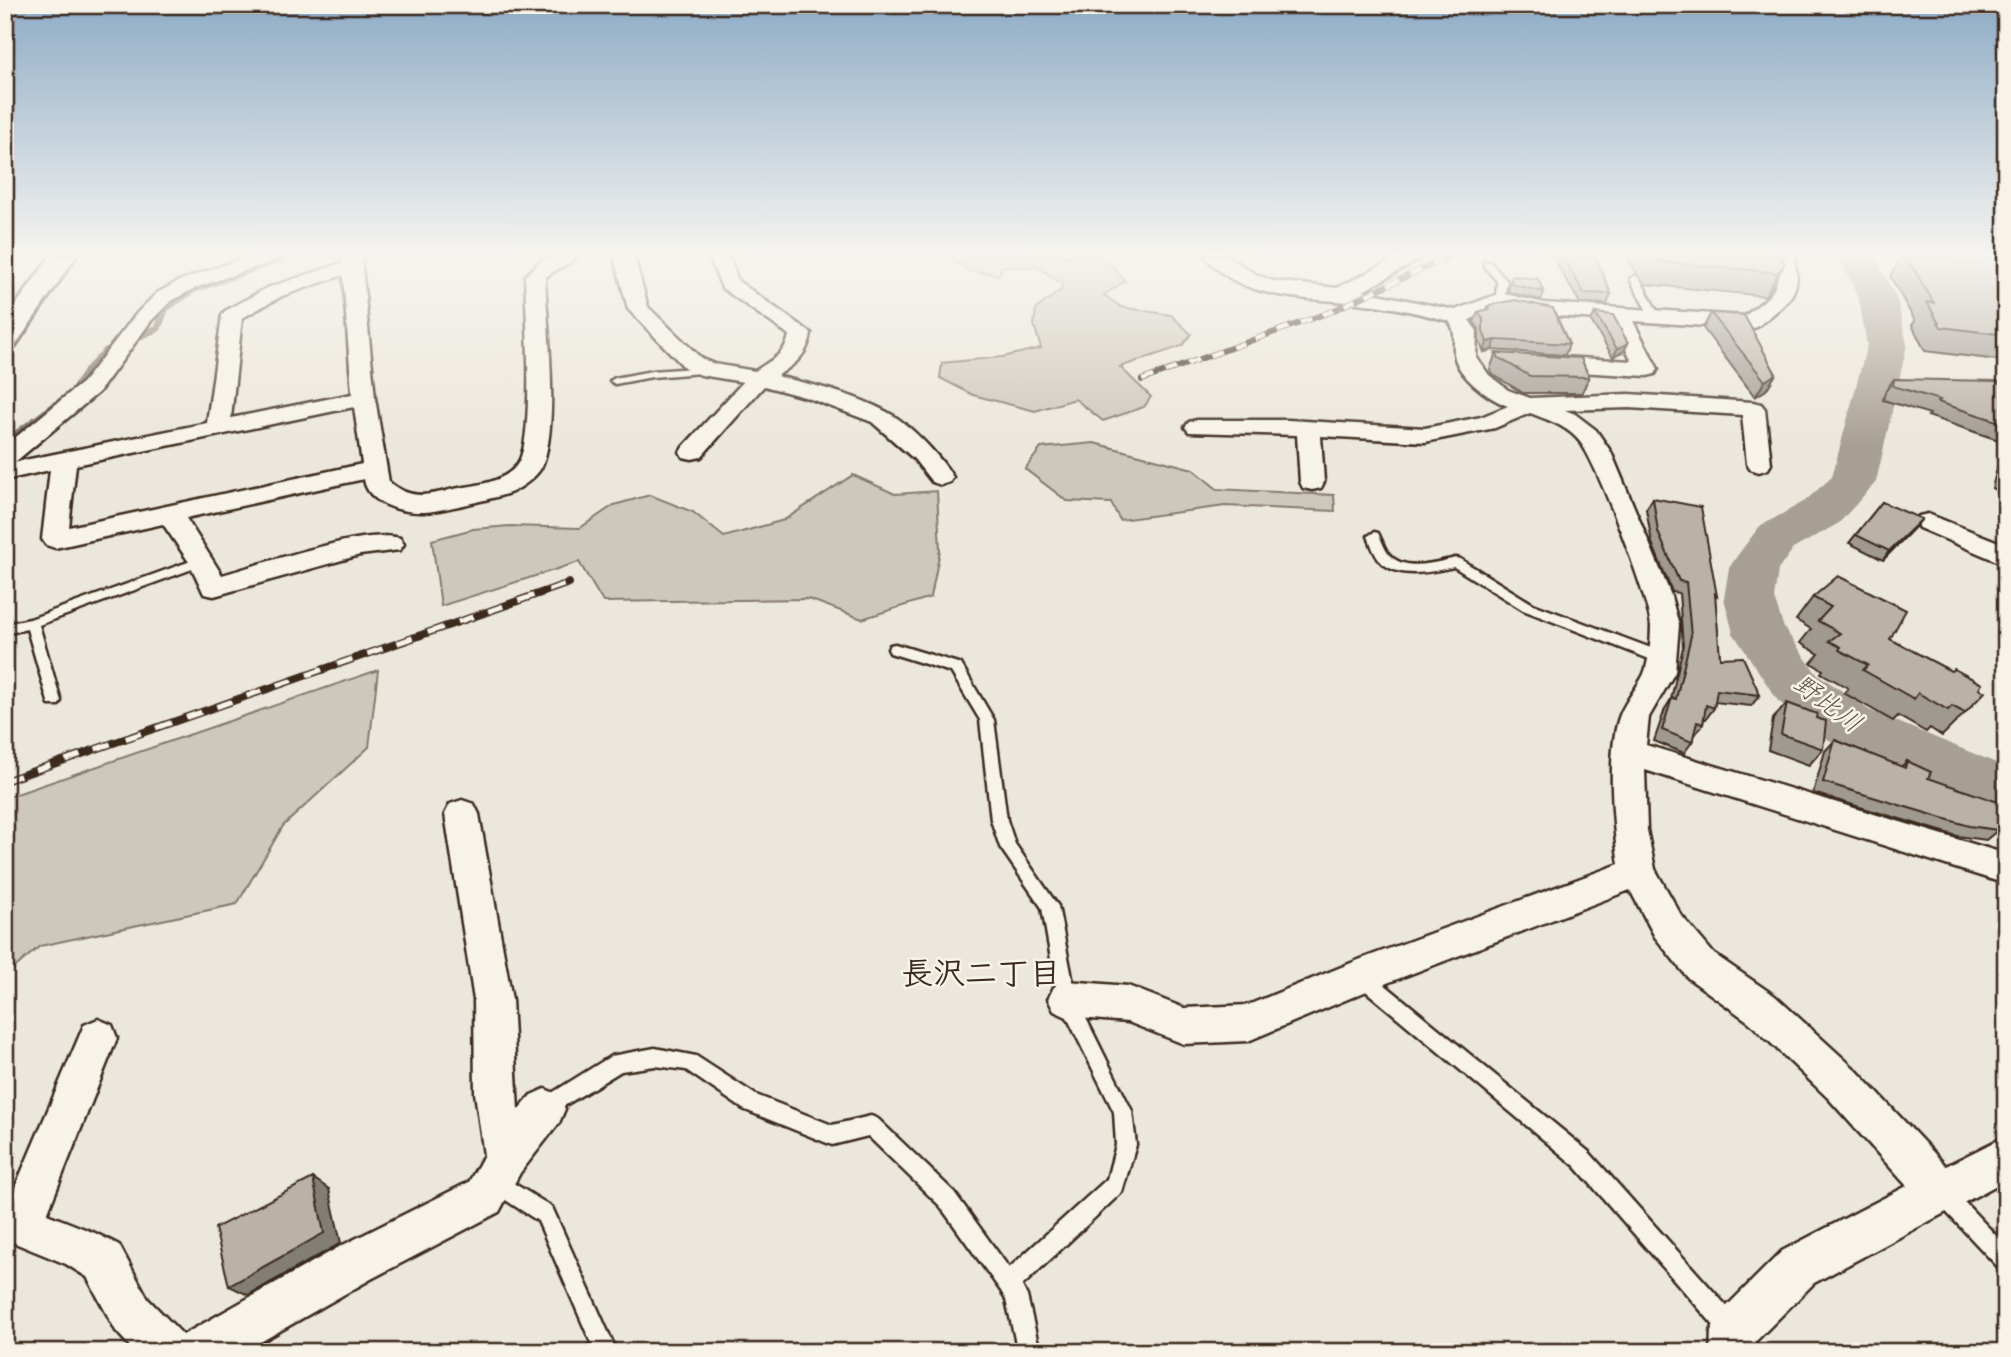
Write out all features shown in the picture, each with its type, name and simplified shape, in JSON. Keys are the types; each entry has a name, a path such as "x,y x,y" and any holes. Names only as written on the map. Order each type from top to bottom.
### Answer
{"main road":[{"path":"5,340 20,319"}],"street":[{"path":"5,458 91,387 142,319"},
{"path":"218,427 231,319"},
{"path":"357,319 364,398 377,485 393,499 424,504 504,486 528,468 536,448 539,390 537,319"},
{"path":"649,319 693,363 709,370 759,378 816,393 880,417 923,454 941,477"},
{"path":"692,452 759,378 789,358 798,346 800,333 780,319"},
{"path":"1458,319 1465,331 1465,358 1481,380 1500,395 1567,419 1588,435 1599,452 1656,593 1665,625 1660,671 1634,717 1629,752 1630,830 1638,872 1668,926 1701,966 1762,1009 1842,1084 1940,1191"},
{"path":"1517,361 1647,369 1622,319"},
{"path":"1693,319 1750,323 1754,319"},
{"path":"5,472 364,398"},
{"path":"1197,427 1308,428 1425,435 1488,423 1530,405 1629,401 1753,409 1759,464"},
{"path":"1308,428 1312,482"},
{"path":"64,460 55,539 374,469"},
{"path":"170,514 202,561 214,587 360,546 391,544"},
{"path":"1927,522 2006,556"},
{"path":"1629,752 2006,869"},
{"path":"462,814 493,1000 499,1169"},
{"path":"1067,999 1128,1004 1184,1026 1248,1023 1361,976 1638,872"},
{"path":"98,1038 13,1234 80,1248 103,1261 132,1315 167,1352"},
{"path":"198,1352 355,1263 484,1197 499,1169 545,1108"},
{"path":"1735,1346 1798,1267 2006,1157"}],"lane":[{"path":"615,381 652,374 709,370"},
{"path":"1374,536 1385,558 1407,569 1423,570 1456,562 1528,607 1662,658"},
{"path":"5,629 32,623 202,561"},
{"path":"32,623 54,701"},
{"path":"895,649 956,668 988,720 999,820 1008,847 1050,906 1067,999 1123,1111 1126,1144 1115,1185 1008,1284"},
{"path":"1361,976 1582,1159 1735,1346"},
{"path":"545,1108 618,1062 655,1057 690,1062 750,1102 832,1135 872,1126 947,1199 1008,1284 1016,1296 1029,1352"},
{"path":"499,1169 545,1214 606,1352"},
{"path":"1940,1191 2006,1261"}],"shaded area":[{"path":"1035,319 1176,319 1191,334 1182,346 1120,367 1151,397 1144,407 1103,421 1075,399 1035,411 973,395 940,378 942,363 1002,357 1041,348"},
{"path":"1094,443 1193,469 1217,489 1334,495 1335,511 1225,506 1120,520 1111,503 1067,501 1025,469 1041,448"},
{"path":"853,475 895,494 937,491 940,550 931,597 862,619 809,599 603,602 579,562 441,606 432,540 473,529 510,526 580,528 614,505 650,495 693,512 724,537 784,520"},
{"path":"378,670 369,747 283,826 237,904 40,946 5,976 5,798"}],"building":[{"path":"1483,319 1558,319 1569,344 1496,340 1487,342"},
{"path":"1599,319 1615,319 1628,343 1617,349"},
{"path":"1716,319 1746,319 1776,374 1765,381"},
{"path":"1937,319 2006,319 2006,335 1941,327"},
{"path":"1496,353 1581,358 1589,377 1530,376 1499,358"},
{"path":"1894,379 1997,381 2006,388 2006,424 1893,386"},
{"path":"1653,498 1701,507 1717,596 1715,594 1720,658 1743,657 1760,695 1717,690 1714,708 1706,705 1703,724 1697,722 1692,742 1662,730 1672,698 1676,699 1691,636 1686,582 1679,581 1658,532"},
{"path":"1882,502 1922,519 1889,551 1856,535"},
{"path":"1838,576 1906,610 1890,639 1982,684 1979,689 1985,692 1965,713 1952,706 1948,710 1918,693 1914,699 1863,670 1868,665 1839,650 1841,647 1829,641 1840,633 1818,621 1831,607 1813,597"},
{"path":"1787,703 1817,714 1816,718 1826,721 1823,749 1781,734"},
{"path":"1835,740 1905,768 1907,761 1931,772 1928,778 1998,802 1998,830 1969,826 1823,782"},
{"path":"313,1178 324,1233 229,1286 215,1228"},
{"path":"242,1346 245,1352 224,1352 226,1350"}],"waterway":[{"path":"140,336 158,328 161,319"},
{"name":"野比川","path":"1884,319 1887,345 1853,482 1822,512 1776,538 1754,568 1749,598 1759,633 1797,687 1849,725 2006,793"},
{"path":"5,442 73,392 87,371 106,351"}],"railway":[{"path":"1142,380 1310,319"},
{"path":"5,781 569,583"}],"district":[{"name":"長沢二丁目","path":"981,973"}]}
